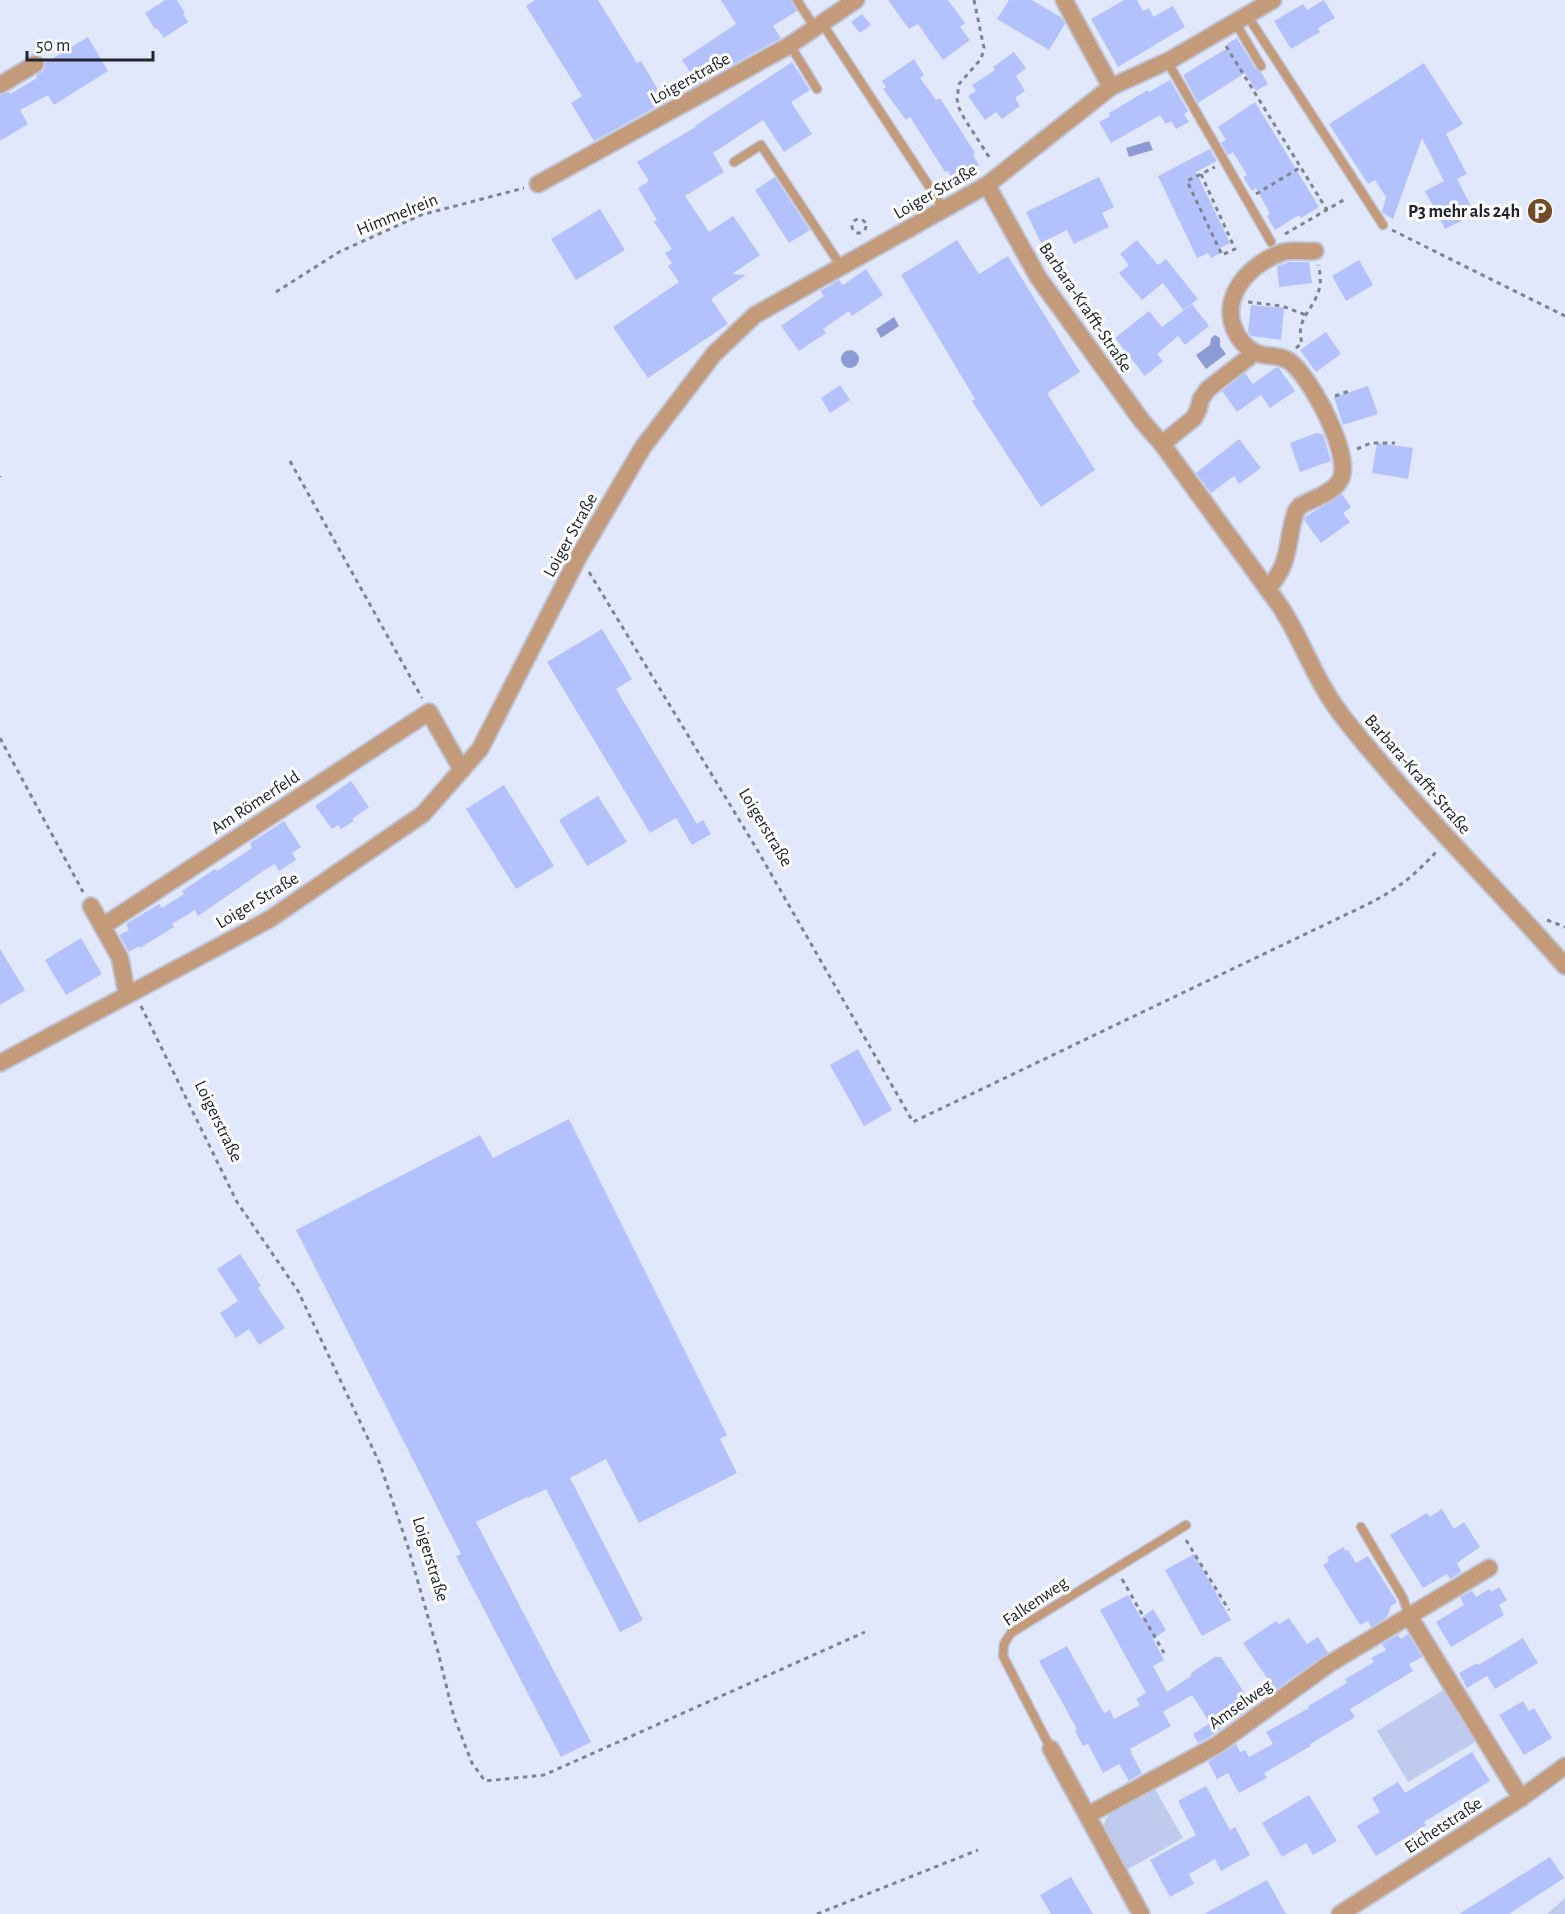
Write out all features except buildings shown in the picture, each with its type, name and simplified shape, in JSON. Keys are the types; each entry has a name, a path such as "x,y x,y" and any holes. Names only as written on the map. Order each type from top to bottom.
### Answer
{"street":[{"name":"Loigerstraße","path":"538,184 790,45 856,0"},
{"path":"1064,0 1070,7 1111,87"},
{"name":"Loiger Straße","path":"0,1063 270,919 423,814 480,749 579,556 643,447 714,354 755,315 987,185 1111,87 1167,61 1273,0"},
{"path":"0,85 35,64"},
{"name":"Barbara-Krafft-Straße","path":"987,185 1038,277 1291,623 1322,685 1336,707 1448,840 1513,906 1565,966"},
{"path":"1268,589 1284,565 1296,511 1300,506 1338,484 1343,474 1342,457 1317,397 1297,368 1286,359 1253,352 1237,334 1232,322 1231,301 1239,283 1270,257 1292,250 1314,252"},
{"path":"1162,444 1194,418 1201,399 1208,389 1253,352"},
{"path":"429,712 462,770"},
{"name":"Am Römerfeld","path":"103,926 429,712"},
{"path":"91,906 120,958 130,993"},
{"name":"Amselweg","path":"1089,1815 1217,1745 1329,1664 1489,1568"},
{"path":"1409,1616 1521,1798"},
{"path":"1052,1749 1141,1914"},
{"name":"Eichetstraße","path":"1340,1914 1521,1798 1565,1766"}],"lane":[{"path":"797,0 819,26 944,209"},
{"path":"1241,19 1261,66"},
{"path":"1241,19 1383,225"},
{"path":"790,45 817,89"},
{"path":"1167,61 1271,242"},
{"path":"734,162 761,145 841,266"},
{"name":"Falkenweg","path":"1052,1749 1003,1656 1004,1644 1011,1633 1182,1527"},
{"path":"1361,1527 1403,1599 1409,1616"}],"path":[{"path":"974,0 984,48 981,59 959,84 957,99 964,118 1001,174"},
{"path":"1218,32 1327,210"},
{"path":"1201,174 1235,249 1222,255 1187,181 1201,174 1225,162"},
{"path":"1246,200 1301,167"},
{"name":"Himmelrein","path":"276,292 339,252 421,215 538,184"},
{"path":"1271,242 1347,198"},
{"path":"862,219 865,222 867,225 864,232 854,231 852,227 854,220 862,219"},
{"path":"1383,225 1565,316"},
{"path":"1286,359 1302,343 1300,331 1320,291 1322,277 1314,252"},
{"path":"1231,301 1272,304 1306,315"},
{"path":"1342,457 1371,443 1395,443"},
{"path":"290,461 429,712"},
{"name":"Loigerstraße","path":"579,556 755,846 913,1122 1393,891 1417,872 1448,840"},
{"path":"0,738 91,906"},
{"name":"Loigerstraße","path":"130,993 237,1202 298,1291 380,1464 408,1547 454,1717 472,1763 485,1781 544,1775 865,1632"},
{"path":"1182,1527 1229,1610"},
{"path":"1115,1568 1164,1653"},
{"path":"817,1914 978,1850"}],"shaded area":[{"path":"1149,141 1153,150 1129,157 1126,148"},
{"path":"894,317 899,326 881,338 876,329"},
{"path":"1215,335 1220,338 1220,346 1226,354 1206,369 1196,355 1210,345 1211,338"},
{"path":"846,350 854,350 859,355 857,366 846,368 841,363 841,355"},
{"path":"1445,1689 1477,1741 1408,1782 1377,1731"},
{"path":"1155,1789 1183,1838 1125,1871 1106,1837 1104,1828 1106,1819 1119,1806"},
{"path":"1565,1898 1565,1914 1547,1914"}],"place":[{"name":"P3 mehr als 24h","path":"1540,211"}]}
